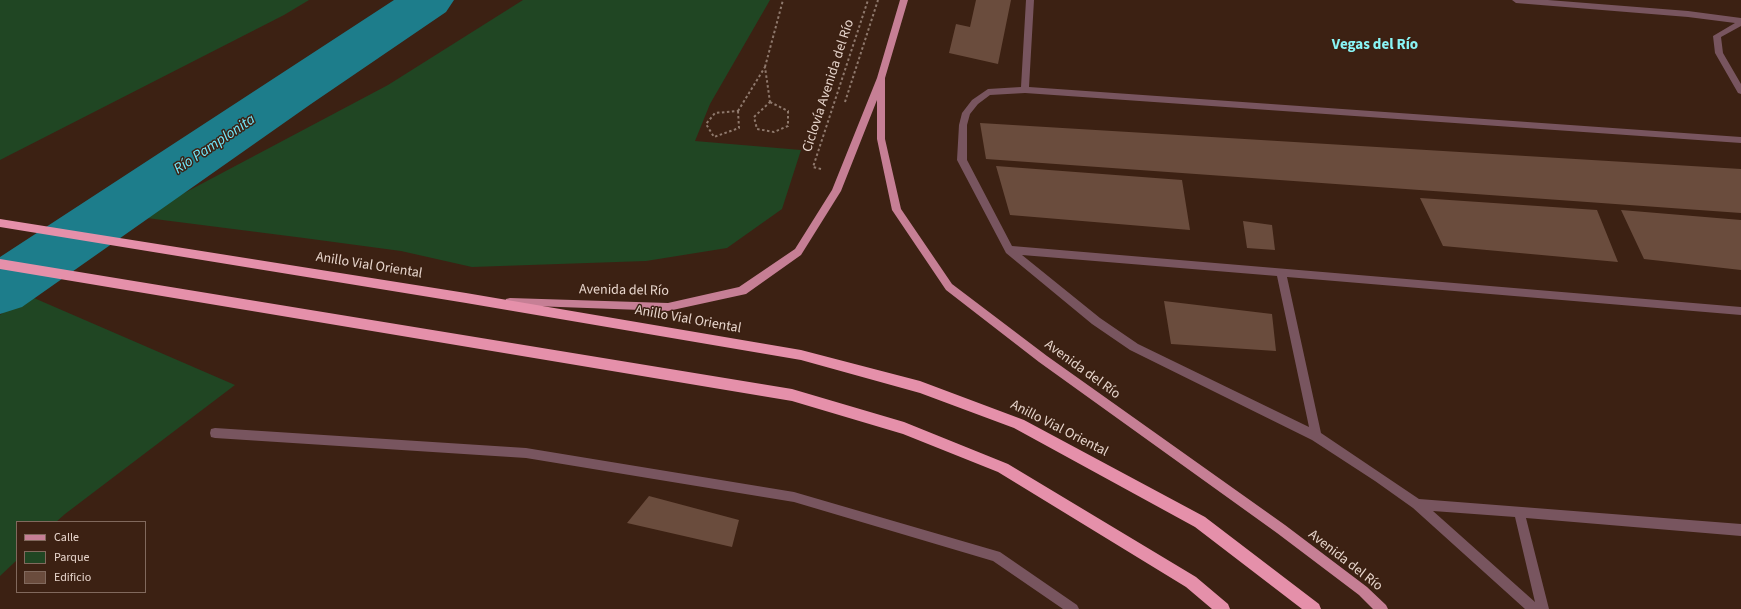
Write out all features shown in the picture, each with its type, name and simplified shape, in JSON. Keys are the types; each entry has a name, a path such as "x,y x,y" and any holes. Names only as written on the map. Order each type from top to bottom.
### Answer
{"highway":[{"name":"Anillo Vial Oriental","path":"0,223 466,298 801,355 920,387 1019,424 1200,522 1314,609"},
{"path":"0,264 792,395 904,428 1003,468 1191,582 1224,609"}],"main road":[{"name":"Avenida del Río","path":"482,301 668,307 742,292 798,252 836,191 881,78 904,0"},
{"name":"Avenida del Río","path":"881,78 882,139 897,210 948,287 1043,359 1281,529 1363,591 1382,609"}],"street":[{"path":"1025,90 1030,0"},
{"path":"1516,0 1688,14 1741,22"},
{"path":"1741,22 1717,36 1719,53 1741,91"},
{"path":"1534,609 1417,504 1316,436 1134,347 1096,321 1009,250 962,160 963,125 966,113 975,102 988,92 1025,90 1741,140"},
{"path":"1009,250 1741,311"},
{"path":"1281,272 1316,436"},
{"path":"215,433 526,453 794,497 996,556 1073,609"},
{"path":"1417,504 1741,530"},
{"path":"1519,512 1543,609"}],"path":[{"path":"738,111 716,113 706,124 714,137 739,128 738,111 765,67 784,0"},
{"name":"Ciclovía Avenida del Río","path":"820,176 824,169 813,167 868,0"},
{"path":"845,103 878,0"},
{"path":"765,67 770,102"},
{"path":"770,102 788,111 788,126 774,132 757,128 754,117 770,102"}],"green space":[{"path":"0,0 309,0 284,15 0,160"},
{"path":"523,0 770,0 710,104 695,141 801,150 782,209 727,248 646,261 472,267 401,251 139,217 388,85"},
{"path":"27,295 235,385 57,521 16,521 16,561 0,576 0,315"}],"building":[{"path":"976,0 1011,0 998,64 949,53 956,24 970,27"},
{"path":"980,123 1741,169 1741,213 986,159"},
{"path":"996,166 1182,180 1190,230 1010,215"},
{"path":"1420,198 1597,210 1618,262 1443,246"},
{"path":"1621,210 1741,220 1741,270 1644,259"},
{"path":"1243,221 1272,225 1275,250 1247,248"},
{"path":"1164,301 1272,314 1276,351 1171,344"},
{"path":"649,496 739,520 732,547 627,523"}],"waterway":[{"name":"Río Pamplonita","path":"0,289 429,0"}],"district":[{"name":"Vegas del Río","path":"1375,46"}]}
